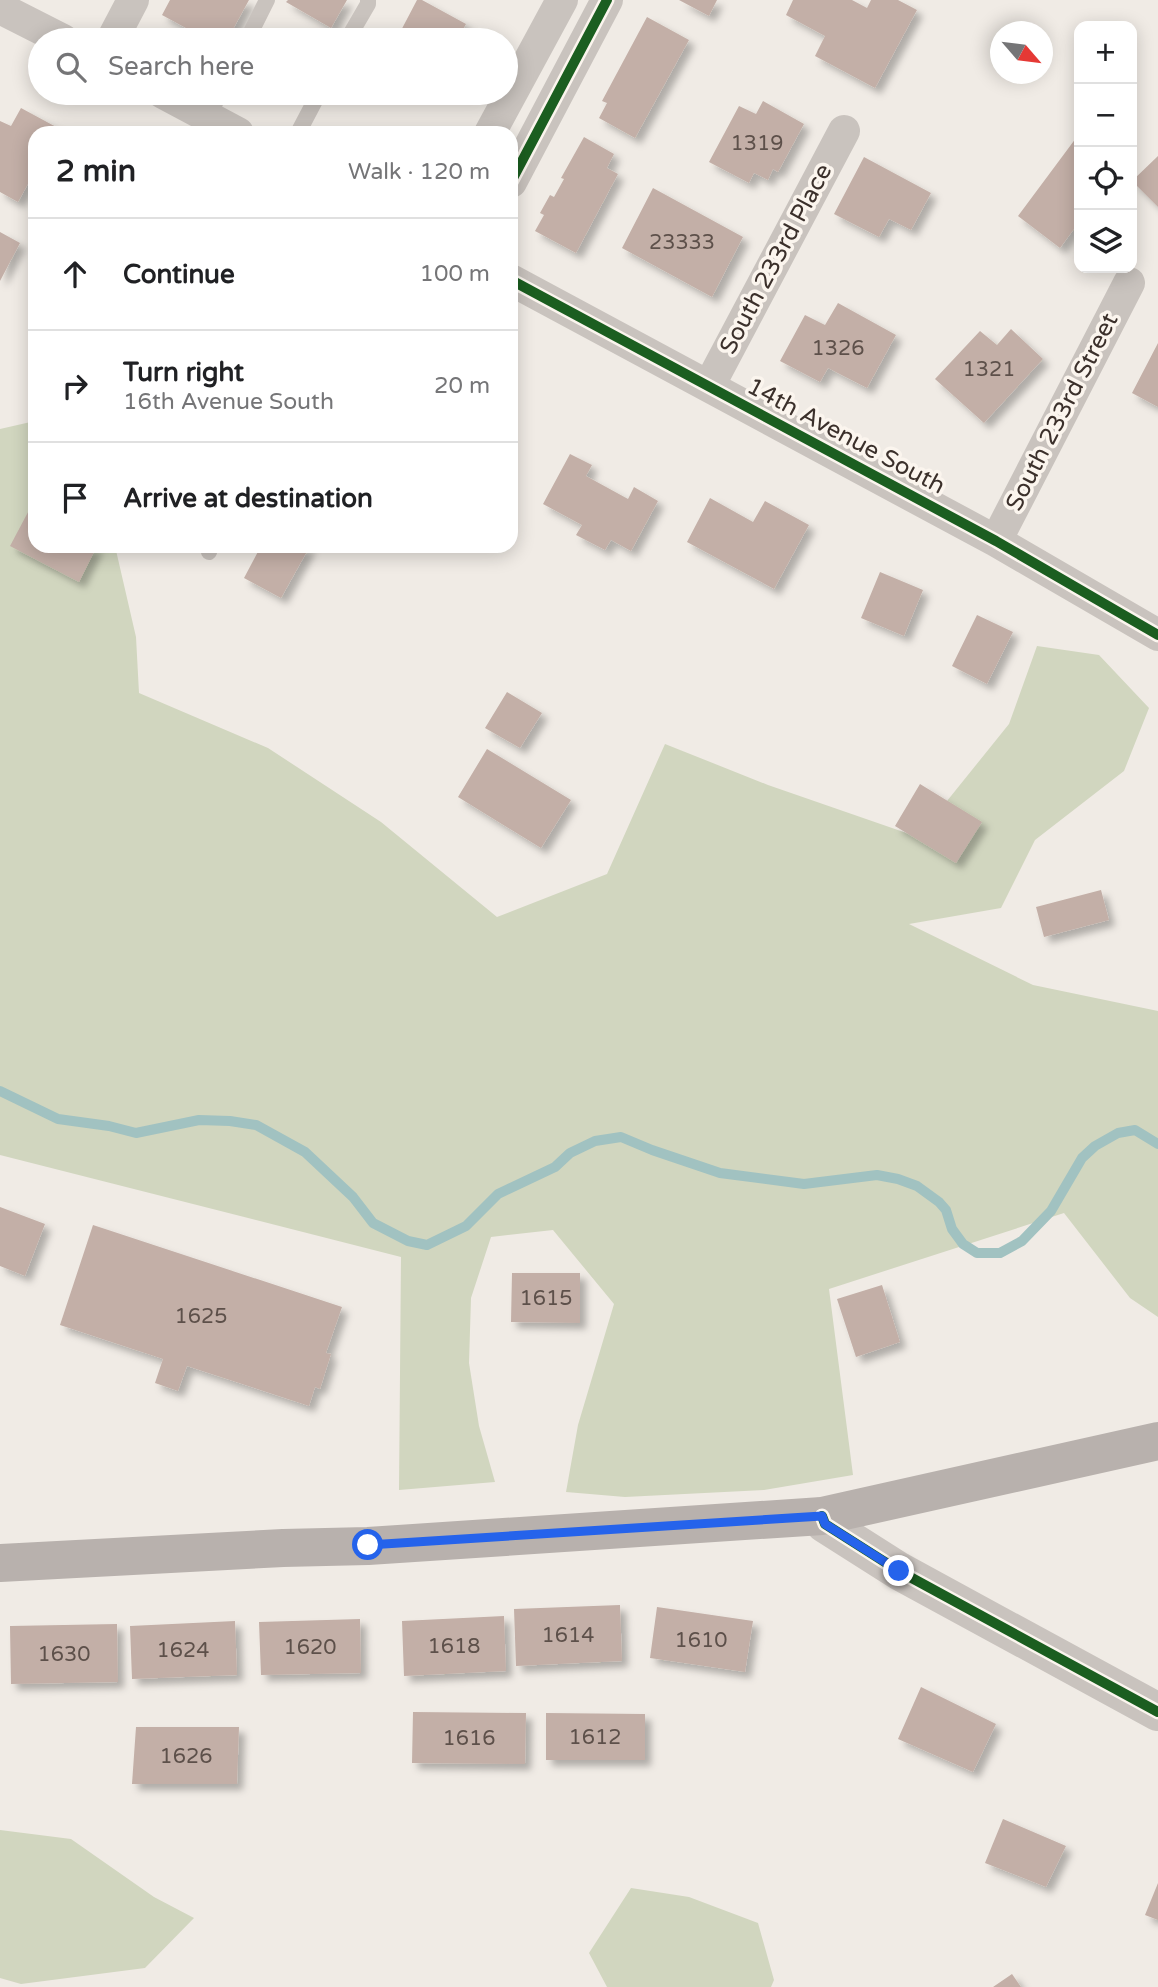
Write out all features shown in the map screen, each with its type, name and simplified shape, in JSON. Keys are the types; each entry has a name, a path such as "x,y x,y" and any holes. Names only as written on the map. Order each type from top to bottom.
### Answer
{"main road":[{"path":"0,1563 368,1545 822,1516 1158,1441"}],"street":[{"path":"118,28 133,0"},
{"path":"518,80 562,0"},
{"path":"518,169 607,0"},
{"path":"0,8 39,28"},
{"path":"214,105 232,126"},
{"path":"493,126 504,105"},
{"name":"South 233rd Place","path":"709,386 844,131"},
{"name":"South 233rd Street","path":"996,541 1129,283"},
{"name":"14th Avenue South","path":"518,284 996,541 1158,635"},
{"path":"822,1516 825,1524 899,1571 1158,1712"}],"lane":[{"path":"253,28 267,0"},
{"path":"354,28 368,0"},
{"path":"302,126 313,105"}],"green space":[{"path":"28,423 28,553 117,553 136,637 139,693 268,748 381,822 497,917 607,874 665,744 768,785 918,837 1009,724 1037,646 1099,655 1149,708 1124,771 1035,840 1001,908 909,924 1033,985 1158,1011 1158,1317 1130,1298 1064,1213 829,1289 853,1475 764,1490 625,1497 566,1492 578,1425 614,1304 553,1230 491,1237 471,1298 469,1363 479,1426 495,1482 399,1490 401,1257 0,1155 0,429"},
{"path":"0,1830 71,1839 154,1897 194,1918 145,1968 21,1984 0,1978"},
{"path":"631,1888 689,1897 758,1923 774,1980 771,1987 607,1987 589,1953"}],"building":[{"path":"170,0 249,0 234,28 186,28 162,15"},
{"path":"347,0 331,28 286,2"},
{"path":"417,0 422,0 466,24 464,28 402,28"},
{"path":"679,0 717,0 709,16"},
{"path":"793,0 852,0 867,8 871,0 898,0 917,10 875,88 815,56 825,36 786,15"},
{"path":"647,17 689,40 635,138 599,118 607,103 602,101"},
{"path":"763,101 804,124 778,172 773,169 768,180 754,173 749,183 709,162 739,106 756,114"},
{"path":"21,108 54,126 28,126 28,184 18,202 0,192 0,121 11,126"},
{"path":"584,137 614,154 607,168 618,174 576,253 535,231 544,215 540,213 550,195 554,197 564,179 561,178"},
{"path":"1074,141 1074,229 1060,248 1018,216"},
{"path":"1158,156 1158,207 1137,186 1137,176"},
{"path":"864,157 931,193 911,230 889,219 879,237 834,214"},
{"path":"653,188 743,237 712,297 622,248"},
{"path":"0,232 20,243 0,281"},
{"path":"838,303 896,335 867,388 828,368 820,382 780,361 805,315 825,325"},
{"path":"1011,329 1043,359 984,423 935,379 980,331 997,345"},
{"path":"1158,343 1158,407 1132,393"},
{"path":"570,454 592,465 586,476 628,499 634,487 658,501 631,551 611,540 605,550 576,535 582,525 543,504"},
{"path":"710,498 753,522 765,501 809,525 774,589 687,542"},
{"path":"28,512 28,553 94,553 79,582 10,546"},
{"path":"257,553 306,553 281,598 244,578"},
{"path":"880,572 923,590 904,636 861,618"},
{"path":"977,615 1013,632 987,684 952,666"},
{"path":"507,692 542,713 520,748 485,728"},
{"path":"487,749 571,800 541,848 458,797"},
{"path":"920,784 982,822 956,863 895,826"},
{"path":"1101,890 1109,920 1044,937 1036,907"},
{"path":"0,1207 45,1224 25,1276 0,1266"},
{"path":"93,1225 342,1307 326,1353 331,1354 320,1389 315,1387 309,1406 187,1366 178,1391 155,1383 163,1359 60,1325"},
{"path":"512,1273 580,1273 580,1323 511,1322"},
{"path":"882,1285 900,1342 856,1357 837,1299"},
{"path":"620,1605 622,1661 516,1666 514,1609"},
{"path":"657,1607 753,1621 745,1672 650,1658"},
{"path":"504,1616 506,1671 404,1676 402,1621"},
{"path":"360,1619 361,1673 261,1675 259,1622"},
{"path":"235,1621 237,1675 132,1679 130,1626"},
{"path":"117,1624 118,1682 11,1684 10,1626"},
{"path":"921,1687 996,1724 973,1772 898,1739"},
{"path":"413,1712 526,1713 525,1764 412,1763"},
{"path":"546,1713 645,1714 645,1760 546,1760"},
{"path":"136,1727 239,1727 237,1784 132,1784"},
{"path":"1003,1819 1066,1846 1046,1887 985,1863"},
{"path":"1158,1883 1158,1920 1145,1915"},
{"path":"1012,1974 1021,1987 993,1987"}],"waterway":[{"path":"0,1091 58,1119 109,1126 136,1133 199,1120 256,1125 305,1152 353,1197 373,1223 408,1241 427,1245 466,1226 498,1194 555,1167 570,1153 595,1141 621,1137 720,1173 804,1184 877,1175 898,1179 917,1186 939,1202 946,1210 952,1229 963,1244 977,1253 1000,1253 1022,1241 1051,1211 1082,1158 1095,1146 1118,1133 1135,1130 1158,1144"}],"cycle path":[{"path":"518,169 607,0"},
{"path":"518,284 996,541 1158,635"},
{"path":"822,1516 825,1524 899,1571 1158,1712"}],"route":[{"path":"368,1545 822,1516 825,1524 899,1571"}]}
